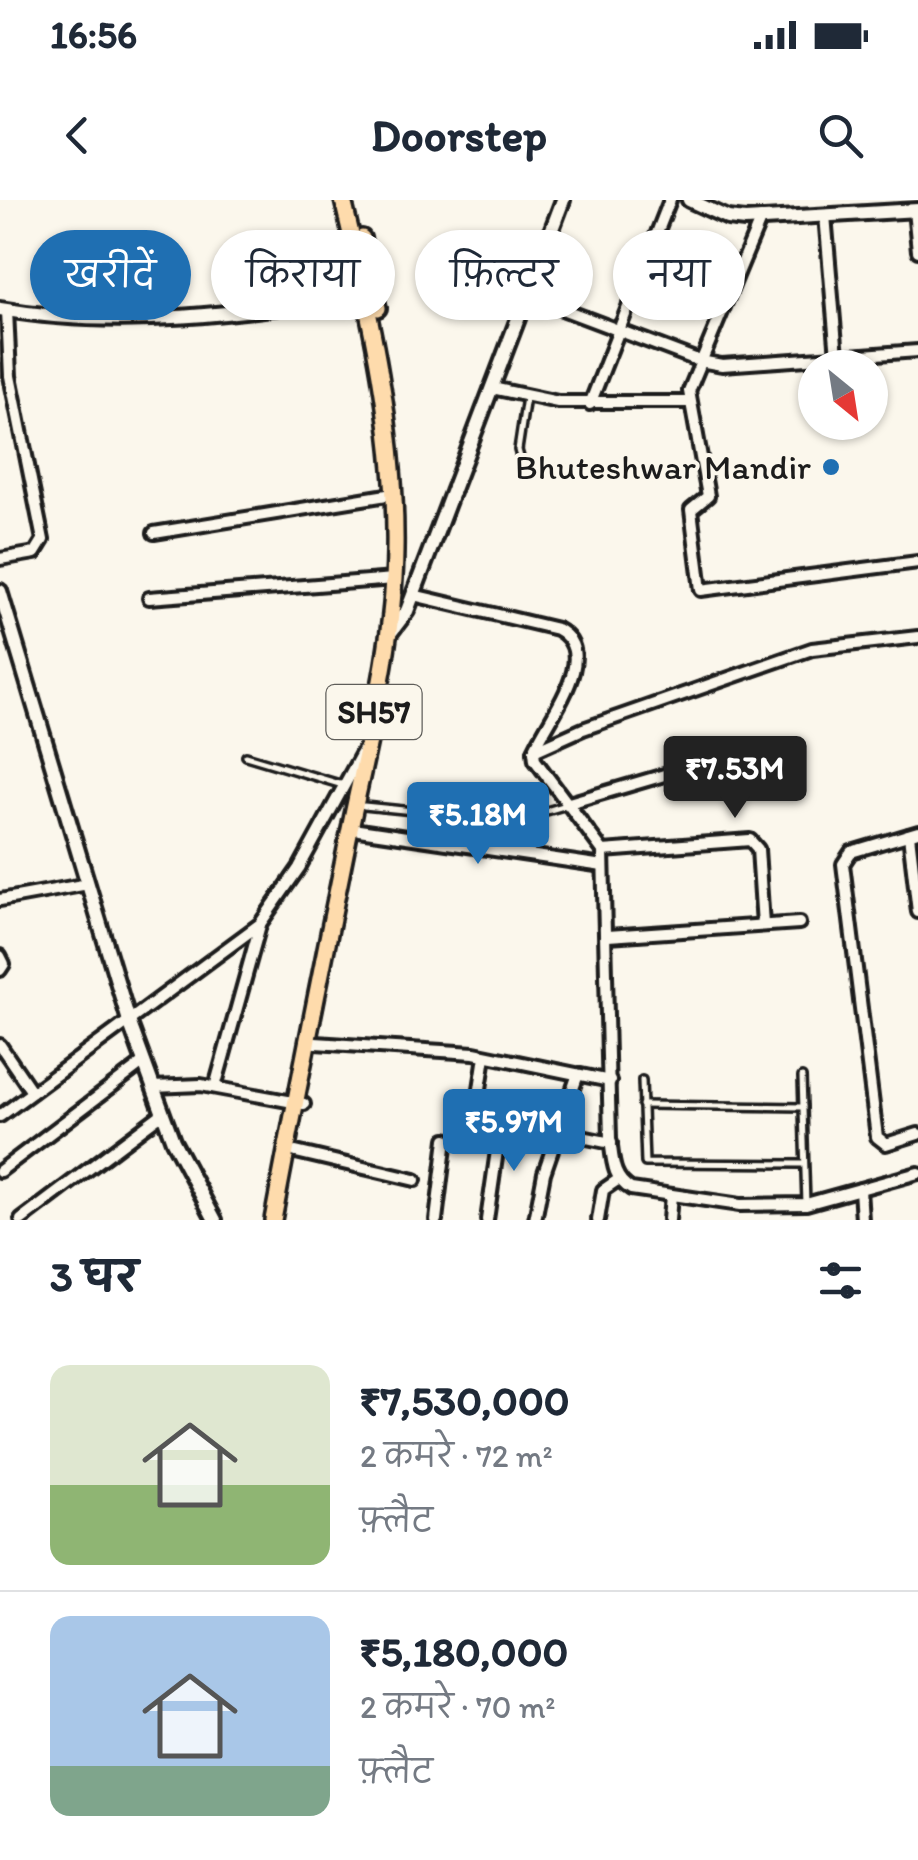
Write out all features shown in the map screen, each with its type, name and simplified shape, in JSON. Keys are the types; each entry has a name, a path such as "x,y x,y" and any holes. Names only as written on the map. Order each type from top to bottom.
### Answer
{"main road":[{"name":"SH57","path":"343,200 350,230"},
{"name":"SH57","path":"273,1220 315,1043 325,971 364,806 392,633 402,518 394,416 373,278 352,200"},
{"name":"SH57","path":"282,1220 296,1152 300,1103 392,633 393,494 369,320"}],"street":[{"path":"550,230 562,200"},
{"path":"590,404 670,200"},
{"path":"689,200 728,218 916,210 918,250"},
{"path":"825,215 836,350"},
{"path":"761,218 700,361 688,402 708,496 692,510 702,590 918,562"},
{"path":"0,560 35,553 43,540 10,376 4,309 58,316 170,316 211,312"},
{"path":"392,633 413,595 516,320"},
{"path":"593,320 700,361 722,365 798,359"},
{"path":"888,352 918,350"},
{"path":"492,388 526,397 590,404 688,402"},
{"path":"154,534 393,494"},
{"path":"148,598 394,579"},
{"path":"0,591 129,1021 163,1113 199,1196 215,1220"},
{"path":"413,595 557,629 570,636 575,646 571,672 534,751 535,760 603,852 611,1144 619,1179 631,1189 740,1205 806,1204 918,1173"},
{"path":"534,751 583,729 812,649 918,637"},
{"path":"214,1087 260,924 298,868 368,741"},
{"path":"569,804 729,756"},
{"path":"358,830 603,866"},
{"path":"918,912 914,834 851,852 843,864 876,1137 886,1144 918,1134"},
{"path":"603,852 750,840 758,850 763,926"},
{"path":"0,900 88,884"},
{"path":"608,936 799,923"},
{"path":"0,1116 260,924"},
{"path":"0,956 4,964 0,970"},
{"path":"315,1043 485,1056 610,1081"},
{"path":"0,1045 32,1092"},
{"path":"485,1056 473,1110 481,1119 611,1144"},
{"path":"0,1172 144,1062"},
{"path":"535,1220 577,1076"},
{"path":"153,1088 175,1083 300,1103"},
{"path":"21,1220 163,1113"},
{"path":"487,1220 501,1123"},
{"path":"436,1220 446,1140"},
{"path":"296,1152 415,1180"},
{"path":"598,1220 603,1190 619,1179"},
{"path":"860,1189 862,1220"},
{"path":"668,1220 671,1195"},
{"path":"804,1220 806,1204"},
{"path":"739,1220 740,1205"}],"lane":[{"path":"526,397 518,450 521,462 536,468 600,474"},
{"path":"246,756 343,784"},
{"path":"364,806 512,821 569,804"},
{"path":"802,1077 806,1204"},
{"path":"642,1080 642,1155 651,1166 804,1164"},
{"path":"642,1105 803,1107"}],"place":[{"name":"Bhuteshwar Mandir","path":"831,467"}]}
